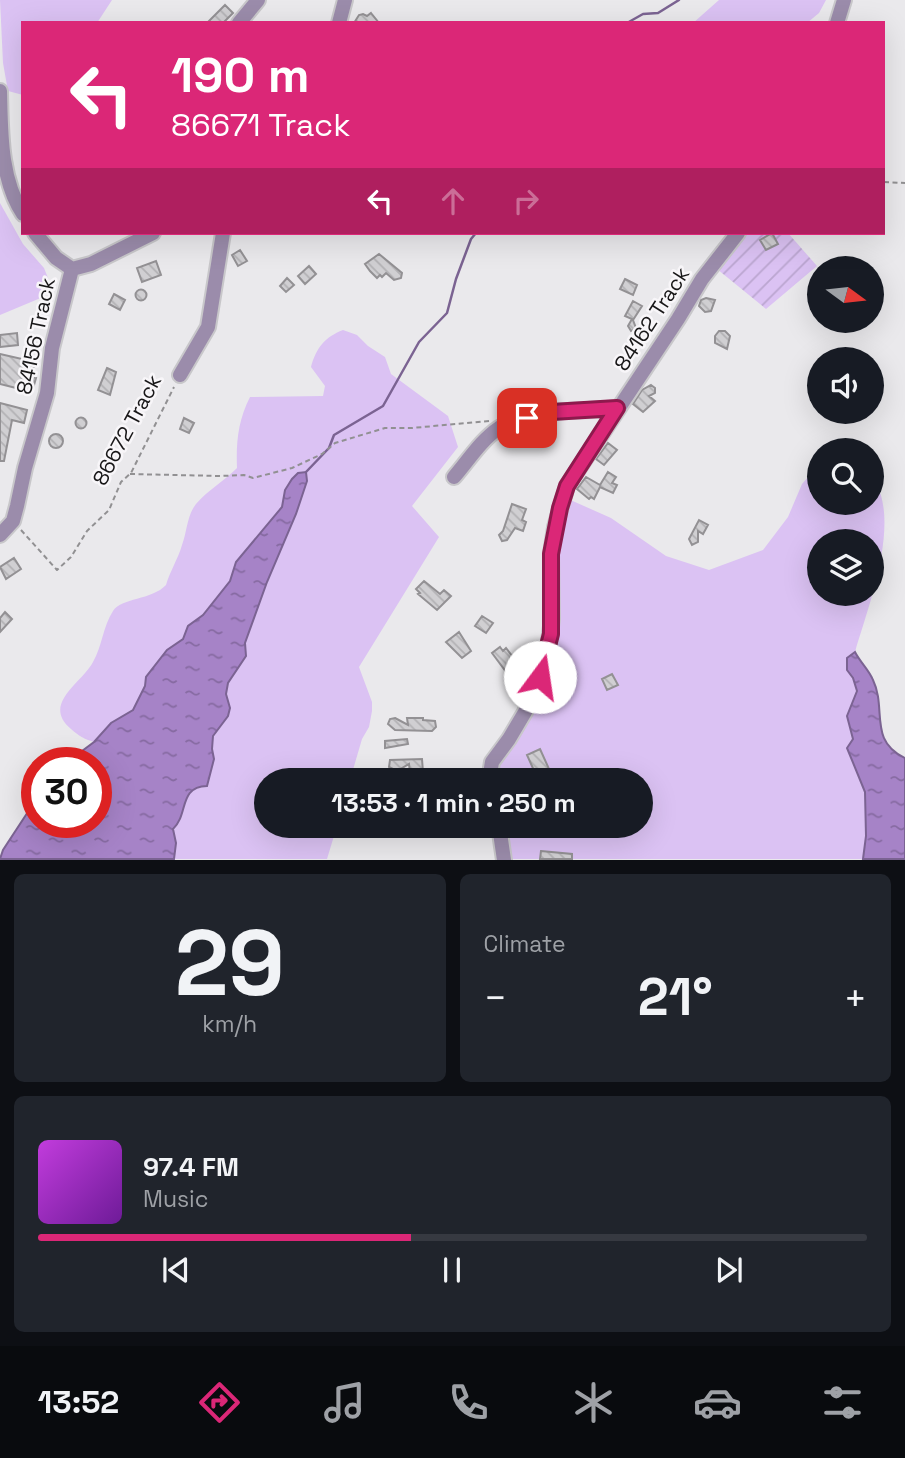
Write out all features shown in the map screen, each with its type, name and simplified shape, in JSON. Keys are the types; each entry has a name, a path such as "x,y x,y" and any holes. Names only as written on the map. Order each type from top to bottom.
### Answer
{"street":[{"path":"241,21 258,0"},
{"path":"340,21 345,0"},
{"path":"838,21 844,0"},
{"path":"0,91 4,156 9,184 21,211"},
{"path":"37,235 56,258 72,268"},
{"name":"84156 Track","path":"13,521 47,393 52,348 72,268 91,264 149,235"},
{"name":"86672 Track","path":"180,375 208,327 223,235"},
{"name":"84162 Track","path":"491,768 492,762 525,712 547,656 552,618 551,554 560,508 572,478 702,279 736,235"},
{"path":"454,477 497,429 508,422 552,412 617,408"},
{"path":"0,535 13,521"},
{"path":"501,838 504,859"}],"path":[{"path":"885,182 905,183"},
{"name":"86672 Track","path":"13,521 57,570 71,556 87,531 109,510 121,482 130,474 180,375"},
{"path":"130,474 260,477 307,462 335,443 385,428 494,420"}],"shaded area":[{"path":"0,0 112,0 98,21 21,21 21,94 8,91 3,63"},
{"path":"719,0 826,0 819,13 809,21 695,21"},
{"path":"0,203 23,244 44,268 50,283 43,297 0,315"},
{"path":"742,235 790,235 808,256 807,274 766,309 717,269"},
{"path":"343,330 357,335 385,357 391,374 448,416 458,447 412,506 439,537 359,667 372,702 372,711 354,768 254,768 254,838 333,838 327,859 174,859 176,843 173,829 189,792 207,786 214,759 213,736 228,716 230,708 226,694 228,683 246,657 245,643 307,481 285,490 282,507 236,562 230,581 203,615 188,626 183,639 167,650 146,677 145,686 133,710 111,723 94,742 77,734 63,720 60,711 62,702 93,662 113,611 123,604 153,594 166,585 193,508 237,468 239,432 250,397 323,396 325,386 311,367 322,344"},
{"path":"807,478 807,515 884,515 884,529 807,529 807,606 869,606 855,652 847,658 847,670 857,691 847,716 853,739 848,748 865,792 866,836 863,859 508,859 505,838 653,838 653,768 496,768 549,669 555,572 566,498 611,518 666,556 709,570 763,550 788,517"}],"water":[{"path":"306,472 307,481 245,643 246,656 228,683 226,694 230,708 228,716 213,736 214,759 207,786 192,791 188,796 173,829 176,843 174,859 0,859 21,822 21,838 112,838 112,747 87,747 111,723 133,710 145,686 146,677 167,650 183,639 188,626 203,615 230,581 236,562 282,507 285,490 298,473"},
{"path":"855,652 871,676 877,691 880,724 886,743 905,758 905,859 863,859 866,836 865,792 847,748 853,739 847,716 857,691 847,670 847,658"}],"building":[{"path":"225,5 233,13 225,21 209,21"},
{"path":"371,13 377,21 355,21 359,15 367,16"},
{"path":"773,235 778,244 766,250 760,240"},
{"path":"240,250 247,261 238,266 232,255"},
{"path":"379,254 402,273 401,278 394,280 386,273 377,278 370,271 365,264"},
{"path":"156,261 161,275 142,282 137,268"},
{"path":"309,266 316,274 305,284 298,276"},
{"path":"287,278 294,285 286,292 280,286"},
{"path":"625,279 637,285 633,295 620,289"},
{"path":"141,289 147,295 141,301 135,295"},
{"path":"114,294 125,300 120,310 109,304"},
{"path":"701,300 715,300 711,311 705,312 699,306"},
{"path":"633,301 642,306 633,320 636,328 631,331 628,326 632,319 625,316"},
{"path":"719,331 725,331 730,336 727,349 715,343 715,336"},
{"path":"17,333 18,345 0,347 0,335"},
{"path":"0,354 35,362 31,377 36,378 32,392 0,384"},
{"path":"107,368 116,372 110,395 98,390"},
{"path":"651,385 655,388 655,393 649,396 655,401 643,412 633,404 642,390"},
{"path":"0,403 27,410 24,423 12,420 4,461 0,461"},
{"path":"81,417 87,423 81,429 75,423"},
{"path":"184,418 194,423 189,433 180,429"},
{"path":"53,434 59,434 63,441 59,448 53,448 49,444 49,438"},
{"path":"608,443 617,450 604,465 596,459"},
{"path":"608,472 616,477 612,483 617,485 613,493 600,487 594,499 589,499 577,489 586,477 600,485"},
{"path":"512,504 526,509 522,520 526,522 523,531 515,528 507,540 502,541 499,535 503,531"},
{"path":"699,520 708,525 703,534 698,531 698,542 692,545 689,539"},
{"path":"14,558 21,569 6,579 0,567"},
{"path":"424,581 440,594 444,590 451,596 437,610 418,594 420,593 416,589"},
{"path":"5,612 12,619 0,632 0,618"},
{"path":"482,616 493,623 486,633 475,626"},
{"path":"459,632 471,651 462,658 446,642"},
{"path":"500,647 503,651 506,648 520,666 511,674 507,673 492,653"},
{"path":"612,674 618,685 607,690 602,679"},
{"path":"395,718 408,725 407,718 423,718 435,721 436,727 432,731 395,730 388,724 390,719"},
{"path":"407,739 408,744 385,748 385,741"},
{"path":"540,749 549,768 533,768 527,755"},
{"path":"422,759 423,768 409,768 409,764 402,768 391,768 390,760"},
{"path":"541,851 572,854 572,859 540,859"}],"waterway":[{"path":"631,21 643,14 658,13 679,0"},
{"path":"306,472 329,448 334,435 383,406 419,342 447,313 456,279 474,235"}],"route":[{"path":"527,418 552,412 617,408 567,486 560,508 551,554 551,634 540,677"}]}
